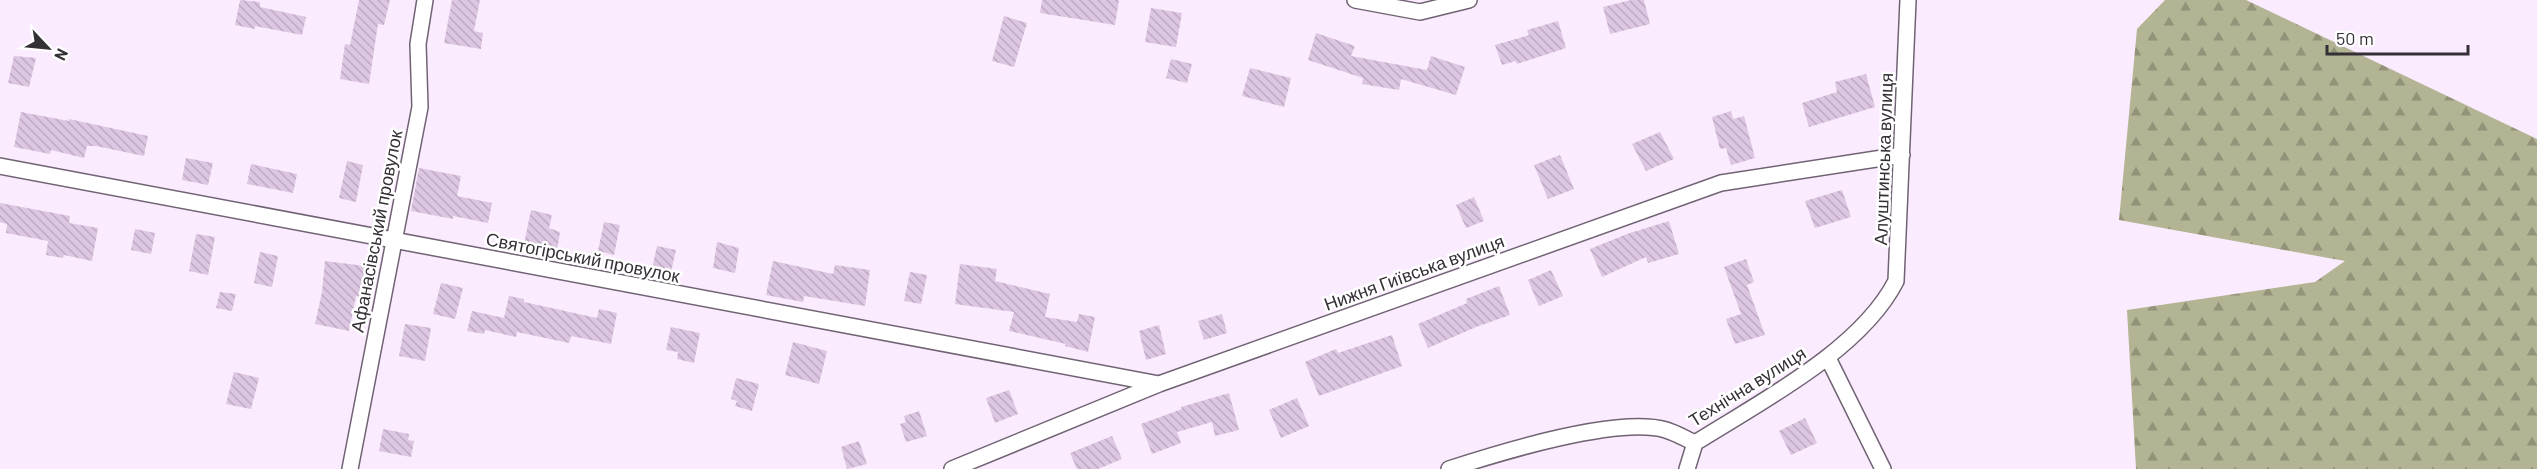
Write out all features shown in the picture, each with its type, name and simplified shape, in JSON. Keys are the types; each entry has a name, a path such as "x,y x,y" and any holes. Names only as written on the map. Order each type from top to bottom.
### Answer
{"street":[{"name":"Афанасівський провулок","path":"350,469 420,107 418,44 425,0"},
{"path":"1355,0 1420,12 1469,0"},
{"name":"Алуштинська вулиця","path":"1874,312 1889,295 1896,281 1908,0"},
{"name":"Нижня Гиївська вулиця","path":"952,469 1159,384 1722,183 1902,155"},
{"name":"Святогірський провулок","path":"0,166 1159,384"},
{"name":"Технічна вулиця","path":"1449,469 1584,433 1636,428 1665,430 1695,443 1828,358 1874,312"},
{"path":"1828,358 1883,469"},
{"path":"1687,469 1695,443"}],"green space":[{"path":"2165,0 2246,0 2537,139 2537,469 2136,469 2127,310 2315,282 2345,261 2119,220 2137,29"}],"building":[{"path":"240,0 260,2 260,7 306,17 302,35 255,26 255,29 235,25"},
{"path":"359,0 390,0 384,25 378,24 369,84 340,79 345,44 350,45"},
{"path":"452,0 480,0 474,31 483,33 481,49 444,43"},
{"path":"1042,0 1119,0 1115,25 1040,13"},
{"path":"1631,0 1644,0 1650,24 1610,34 1603,7"},
{"path":"1151,8 1182,13 1176,47 1145,42"},
{"path":"1004,16 1027,23 1014,67 992,61"},
{"path":"1558,21 1566,48 1517,64 1516,61 1502,65 1495,45 1529,35 1527,30"},
{"path":"1316,33 1355,46 1351,56 1427,70 1431,56 1465,67 1456,95 1401,79 1399,90 1362,84 1363,78 1308,60"},
{"path":"14,56 36,58 29,87 8,83"},
{"path":"1171,59 1192,64 1187,83 1166,78"},
{"path":"1250,68 1291,78 1284,107 1242,96"},
{"path":"1866,74 1875,107 1809,127 1802,103 1837,92 1835,82"},
{"path":"1731,111 1733,119 1744,116 1755,158 1731,165 1726,148 1720,149 1712,117"},
{"path":"21,112 69,121 69,119 148,136 144,156 96,146 87,146 84,158 51,150 50,154 14,147"},
{"path":"1660,132 1674,159 1646,171 1632,144"},
{"path":"1560,155 1574,189 1548,199 1534,165"},
{"path":"186,158 213,163 208,185 182,180"},
{"path":"347,161 363,165 356,202 339,198"},
{"path":"251,164 297,174 293,193 247,184"},
{"path":"419,168 461,176 457,196 492,203 488,223 411,211"},
{"path":"1842,190 1851,217 1815,228 1805,201"},
{"path":"1474,197 1484,221 1466,228 1456,205"},
{"path":"0,203 70,216 69,223 98,228 92,261 64,255 63,258 46,255 48,241 6,233 7,224 0,222"},
{"path":"531,210 552,215 549,228 560,232 556,256 523,249"},
{"path":"1669,221 1679,254 1648,263 1646,257 1602,277 1590,249"},
{"path":"604,222 620,225 614,255 598,251"},
{"path":"135,229 155,233 151,254 131,250"},
{"path":"196,234 215,237 208,275 189,271"},
{"path":"717,242 739,248 735,273 713,268"},
{"path":"657,246 676,250 671,272 652,269"},
{"path":"260,252 278,256 272,287 254,283"},
{"path":"1746,259 1754,282 1747,285 1765,335 1735,344 1726,319 1741,314 1724,267"},
{"path":"325,261 365,266 361,297 356,296 349,331 315,324 322,292"},
{"path":"773,261 833,274 835,265 870,270 865,306 804,296 803,302 766,295"},
{"path":"960,264 997,269 995,281 1050,294 1045,317 1077,322 1079,314 1095,317 1088,352 1065,346 1066,344 1009,331 1014,312 955,304"},
{"path":"1551,270 1563,296 1539,306 1528,280"},
{"path":"910,272 927,275 921,304 904,301"},
{"path":"441,283 463,288 455,319 433,314"},
{"path":"1499,286 1510,315 1428,348 1418,324 1467,303 1466,299"},
{"path":"220,292 236,294 232,311 216,308"},
{"path":"509,296 524,299 524,302 597,318 599,309 617,313 611,344 571,336 569,343 517,332 516,337 485,330 484,334 467,331 472,311 504,318"},
{"path":"1222,314 1227,333 1204,340 1198,321"},
{"path":"405,324 431,328 425,361 399,356"},
{"path":"1159,325 1166,354 1146,360 1139,331"},
{"path":"671,327 700,333 694,363 677,359 678,352 666,350"},
{"path":"1392,335 1402,366 1319,396 1305,362 1336,349 1338,353"},
{"path":"793,342 827,351 819,384 785,375"},
{"path":"234,372 259,378 251,409 226,404"},
{"path":"736,378 759,384 752,411 735,406 737,401 731,399"},
{"path":"1009,390 1018,414 995,423 986,398"},
{"path":"1229,393 1239,430 1215,436 1212,422 1177,432 1181,443 1152,454 1141,424 1182,409 1181,407"},
{"path":"1297,398 1309,426 1281,438 1269,410"},
{"path":"919,411 927,436 906,442 900,424 906,422 904,416"},
{"path":"1805,418 1817,443 1791,455 1779,431"},
{"path":"383,429 409,434 408,440 414,441 411,457 379,451"},
{"path":"1112,436 1122,459 1098,469 1077,469 1070,453"},
{"path":"859,441 867,464 847,469 841,447"}]}
